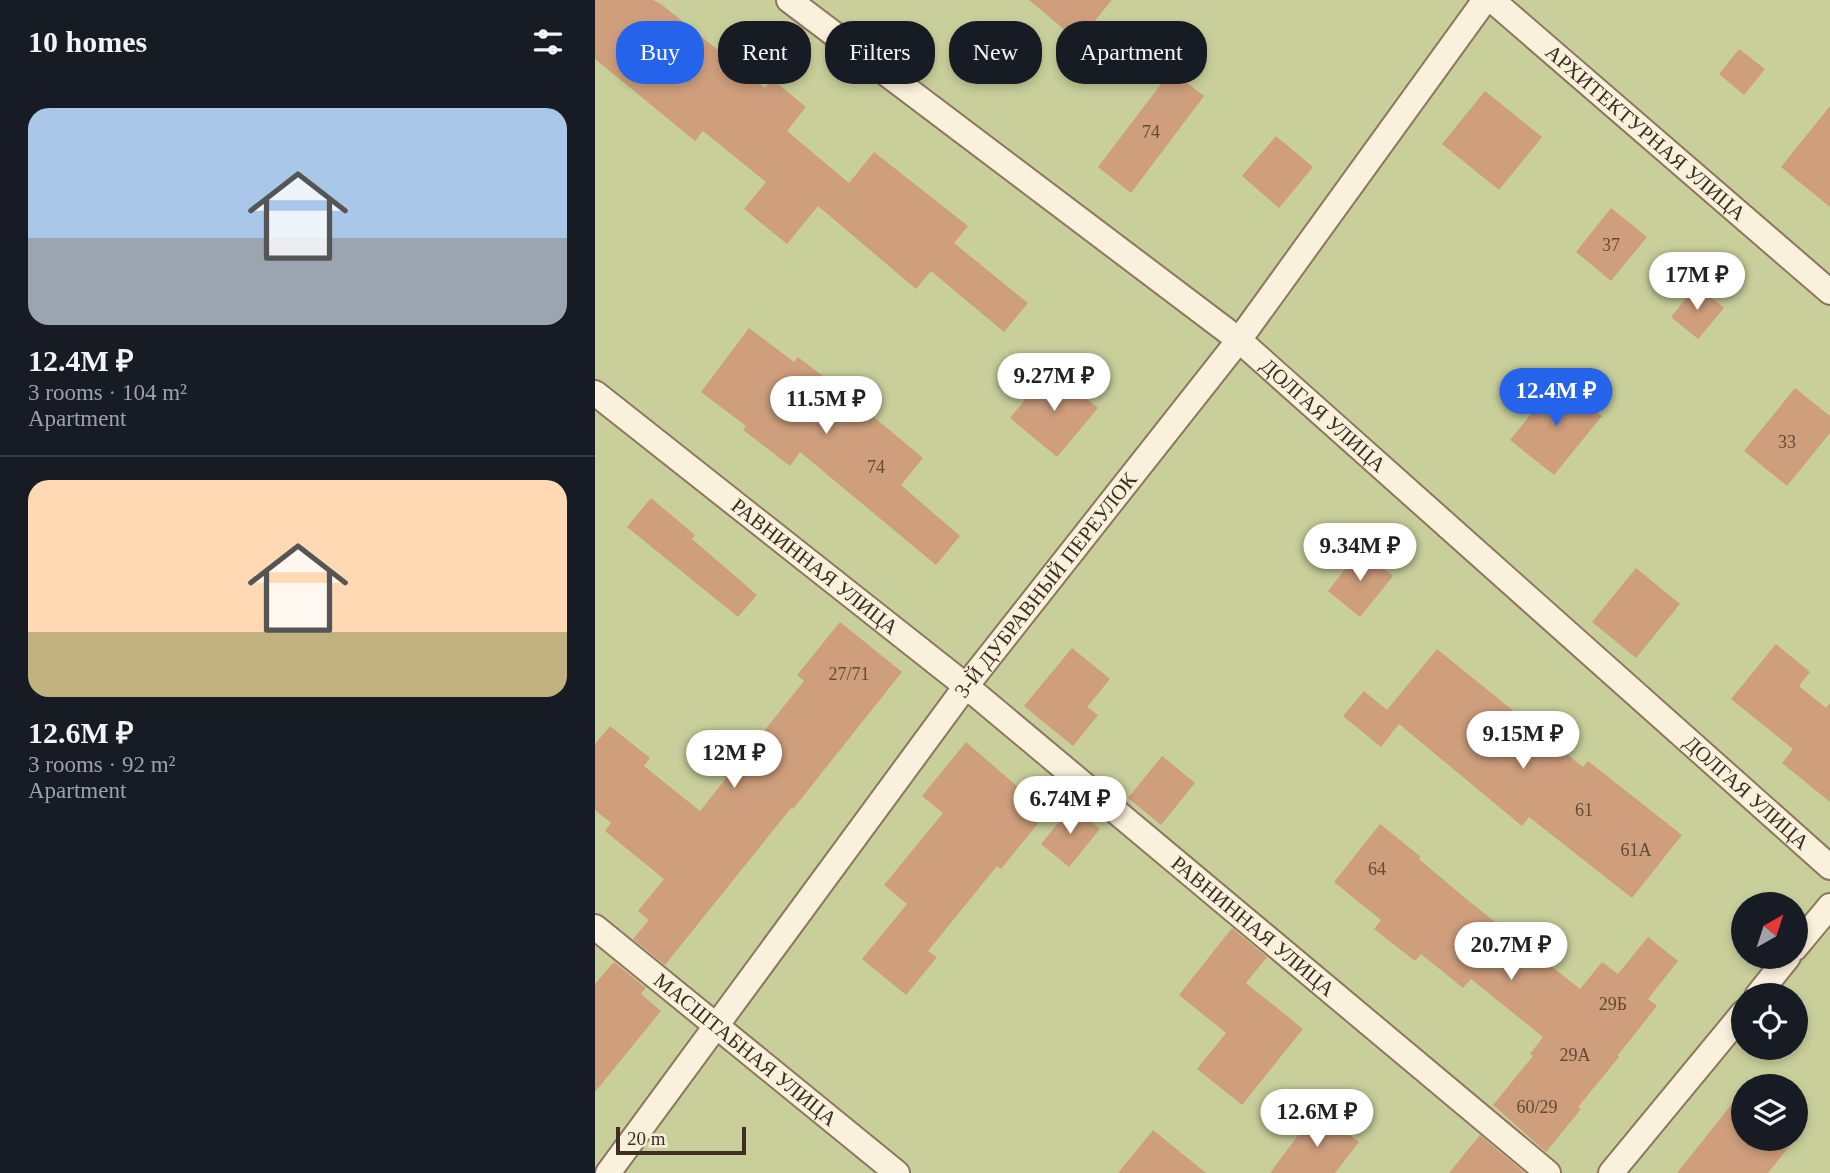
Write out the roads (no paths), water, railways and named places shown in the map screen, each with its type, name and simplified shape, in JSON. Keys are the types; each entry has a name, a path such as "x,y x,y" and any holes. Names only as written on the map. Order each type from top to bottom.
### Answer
{"lane":[{"name":"ДОЛГАЯ УЛИЦА","path":"789,0 1239,340 1830,867"},
{"name":"3-Й ДУБРАВНЫЙ ПЕРЕУЛОК","path":"608,1173 718,1027 966,686 1239,340 1485,0"},
{"name":"АРХИТЕКТУРНАЯ УЛИЦА","path":"1492,0 1830,292"},
{"name":"РАВНИННАЯ УЛИЦА","path":"595,393 966,686 1548,1173"},
{"path":"1808,932 1830,906"},
{"name":"МАСШТАБНАЯ УЛИЦА","path":"595,927 897,1173"},
{"path":"1611,1173 1731,1028"}]}
